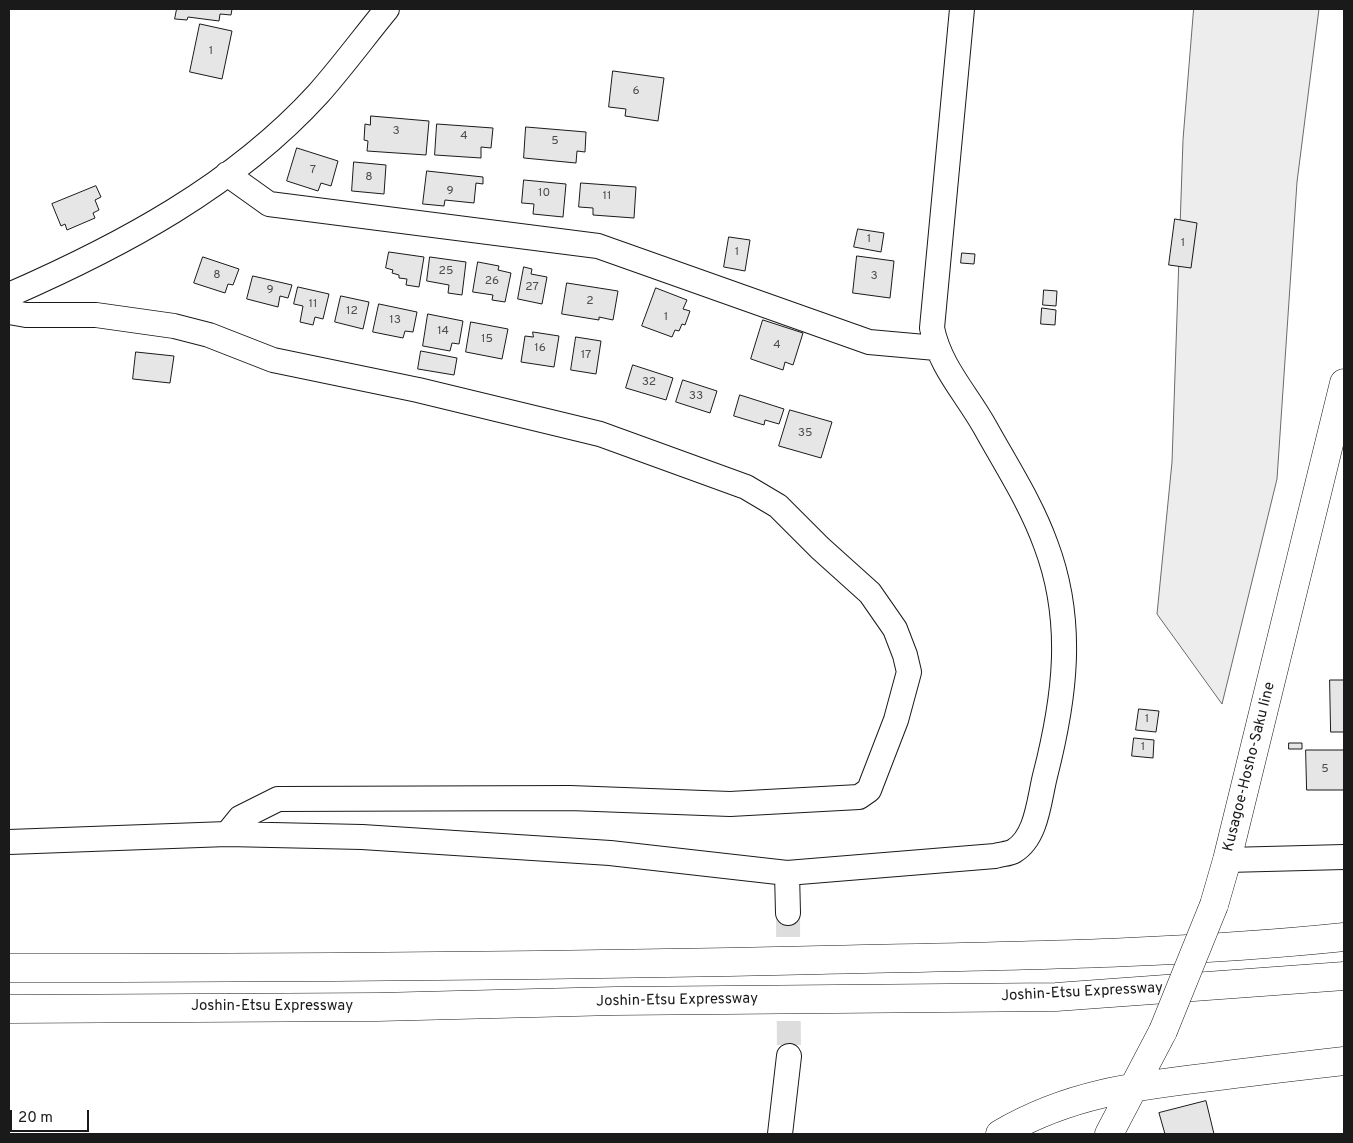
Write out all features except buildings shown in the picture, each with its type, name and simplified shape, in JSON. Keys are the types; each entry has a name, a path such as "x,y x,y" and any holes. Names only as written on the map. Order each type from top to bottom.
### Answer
{"main road":[{"name":"Kusagoe-Hosho-Saku line","path":"1109,1134 1132,1086 1163,1031 1214,905 1341,412 1344,383"},
{"path":"9,968 577,965 1060,954 1272,945 1344,937"},
{"name":"Joshin-Etsu Expressway","path":"9,1009 378,1007 615,1001 1056,997 1344,976"},
{"path":"1000,1134 1053,1107 1088,1096 1132,1086 1344,1061"}],"street":[{"path":"9,295 64,271 188,203 227,174 274,136 317,94 387,9"},
{"path":"9,842 227,834 362,837 590,852 787,873 995,856 1013,852 1024,842 1033,825 1057,730 1066,663 1063,620 1057,586 1046,545 1028,504 974,408 953,380 936,348 932,328 962,9"},
{"path":"227,174 269,204 598,246 869,342 936,348"},
{"path":"9,312 26,315 96,315 174,326 209,335 273,360 418,390 590,432 685,463 746,487 778,506 820,548 870,593 895,629 905,655 909,672 896,720 869,790 858,797 730,804 570,798 278,800 240,818 227,834"},
{"path":"1227,860 1344,857"},
{"path":"787,873 788,913"},
{"path":"780,1134 788,1056"}],"shaded area":[{"path":"1194,9 1319,9 1297,182 1277,479 1222,704 1157,614 1172,462 1183,140"}],"tunnel":[{"path":"788,913 789,1056"}]}
